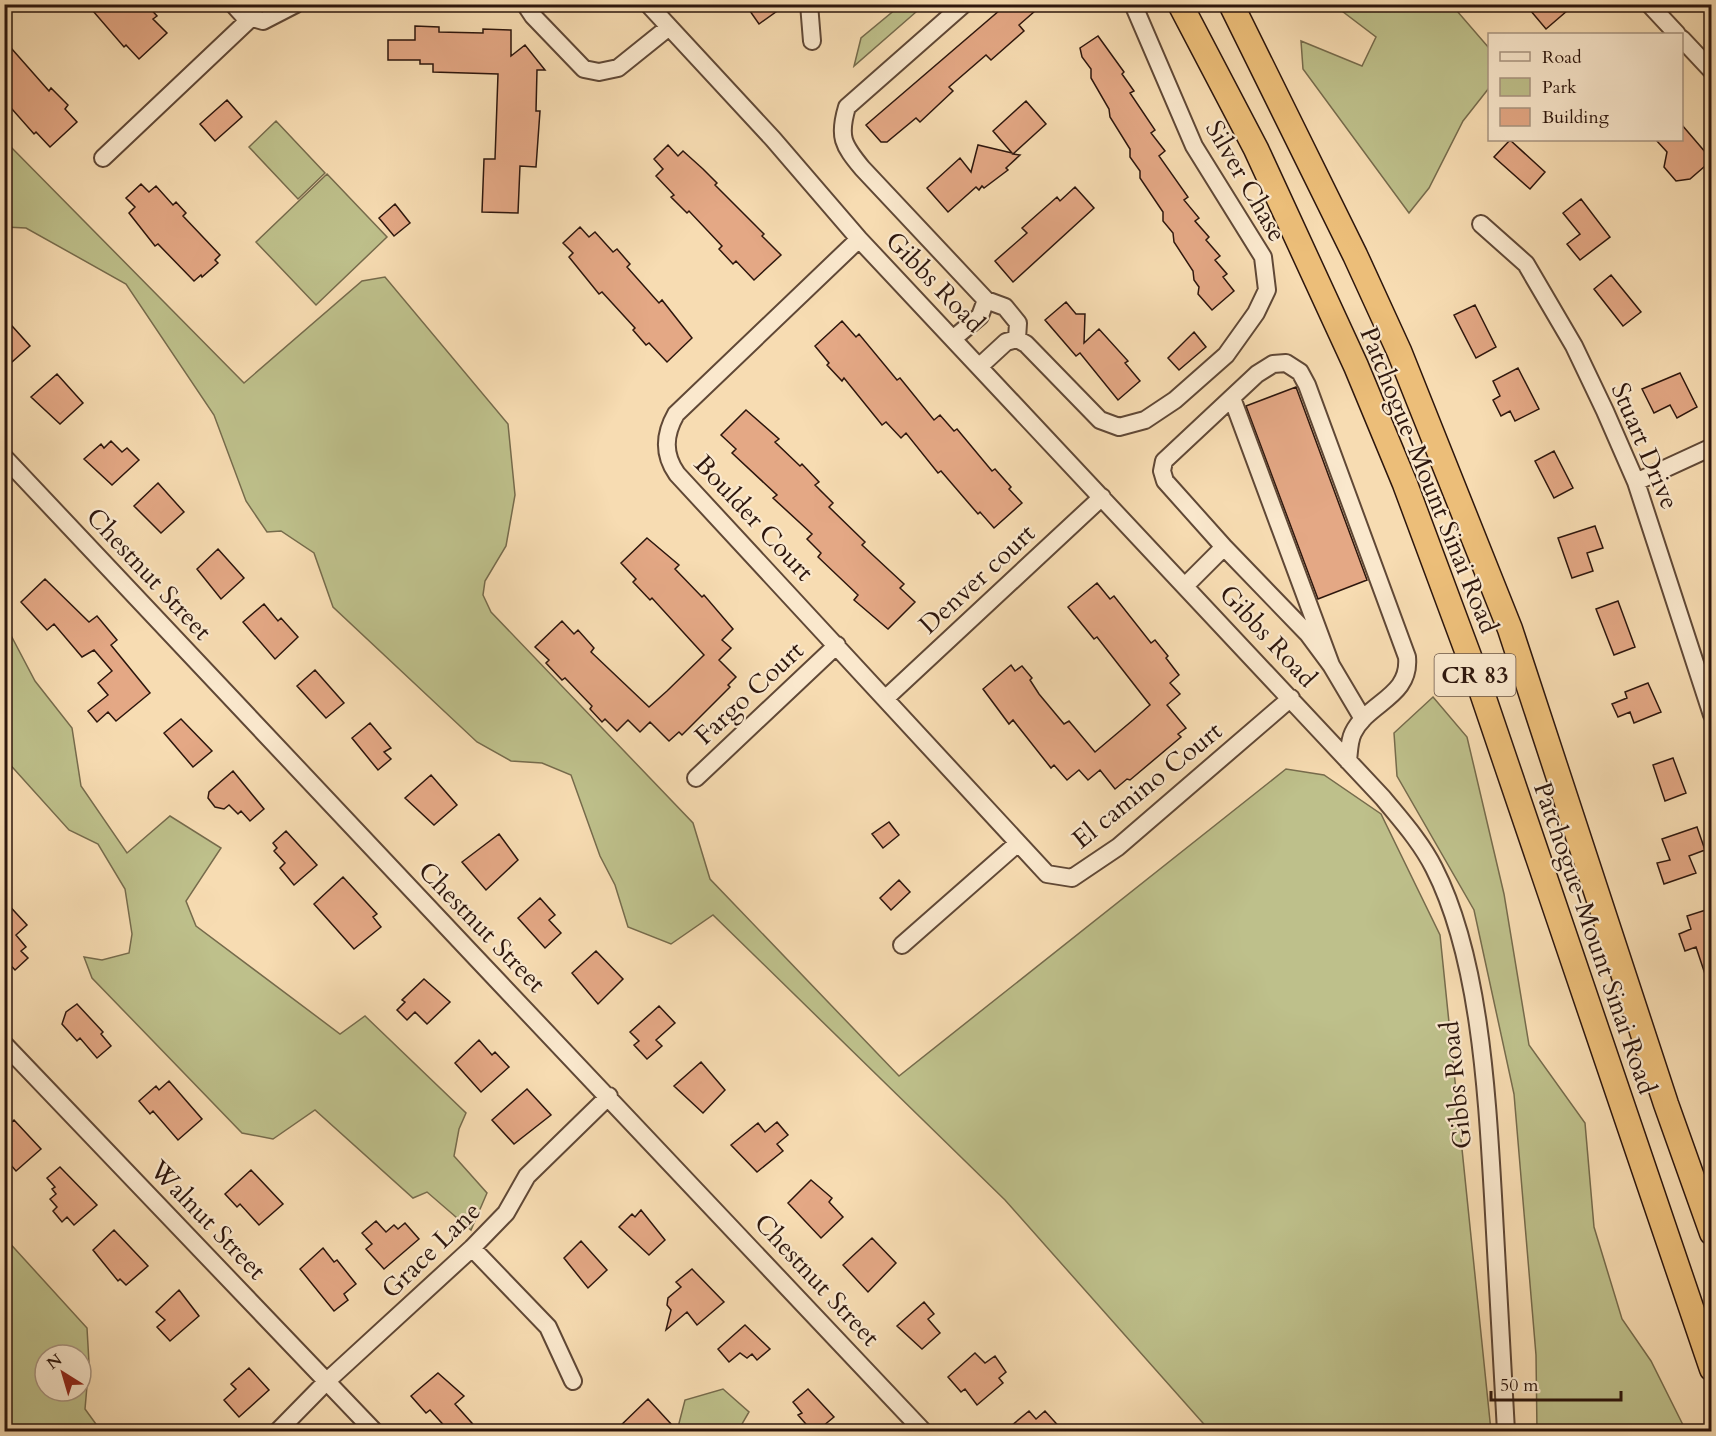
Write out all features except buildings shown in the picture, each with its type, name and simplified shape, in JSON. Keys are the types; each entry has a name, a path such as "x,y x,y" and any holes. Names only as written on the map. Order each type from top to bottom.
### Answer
{"highway":[{"name":"Patchogue-Mount Sinai Road","path":"1180,4 1256,149 1356,366 1405,484 1476,675 1712,1369"},
{"name":"Patchogue-Mount Sinai Road","path":"1231,4 1340,224 1398,351 1510,629 1666,1104 1712,1233"}],"street":[{"path":"233,4 243,15 257,20"},
{"path":"103,158 257,20 296,4"},
{"path":"525,4 533,16 585,69 599,72 618,68 669,27"},
{"name":"Gibbs Road","path":"648,4 773,139 859,239 1291,698 1410,831 1434,867 1455,921 1486,1079 1506,1431"},
{"path":"809,4 812,41"},
{"path":"964,4 847,107 841,127 844,147 862,168 986,300 1005,307 1018,323 1017,339 1006,342 980,366"},
{"name":"Silver Chase","path":"1017,339 1026,344 1100,420 1119,427 1145,420 1176,400 1226,355 1256,313 1267,290 1263,257 1194,146 1133,4"},
{"path":"1649,4 1676,33"},
{"path":"1683,40 1712,71"},
{"name":"Stuart Drive","path":"1481,224 1526,264 1574,346 1636,482 1712,715"},
{"name":"Boulder Court","path":"859,239 676,414 670,424 666,441 668,458 677,474 886,698"},
{"path":"954,338 980,316 986,300"},
{"path":"1348,761 1352,734 1363,719 1402,683 1409,672 1407,657 1307,385 1300,372 1286,363 1273,364 1257,374 1164,461 1162,471 1165,481 1224,547 1308,634 1331,665 1363,719"},
{"path":"1232,398 1331,665"},
{"path":"1636,482 1712,447"},
{"name":"Chestnut Street","path":"4,457 321,797 609,1096 924,1431"},
{"name":"Denver court","path":"886,698 1102,497"},
{"path":"1186,585 1224,547"},
{"name":"Fargo Court","path":"696,778 837,645"},
{"name":"El camino Court","path":"886,698 1047,874 1072,878 1118,847 1291,698"},
{"path":"902,945 1018,843"},
{"name":"Walnut Street","path":"4,1044 375,1431"},
{"name":"Grace Lane","path":"277,1431 327,1381 472,1248 506,1213 527,1176 609,1096"},
{"path":"472,1248 548,1327 573,1381"}],"green space":[{"path":"902,4 924,5 854,66 861,38"},
{"path":"1451,4 1488,47 1488,89 1463,121 1429,188 1409,213 1303,69 1301,41 1362,66 1376,37 1334,5"},
{"path":"276,121 325,173 298,199 249,147"},
{"path":"5,141 244,383 362,281 385,277 508,424 515,495 506,546 485,581 483,595 491,612 693,823 710,879 899,1076 1286,769 1324,775 1381,814 1440,935 1491,1431 1210,1431 1005,1200 713,915 671,944 628,927 615,885 600,856 571,775 542,763 511,761 477,742 333,607 314,553 281,531 267,532 246,501 214,415 126,284 26,228 5,227"},
{"path":"327,174 387,237 316,305 256,242"},
{"path":"5,624 35,681 72,728 81,786 127,853 170,816 221,848 186,901 196,926 340,1034 365,1016 466,1113 459,1129 454,1156 487,1193 471,1230 427,1192 413,1198 315,1110 273,1139 242,1133 92,978 84,957 102,960 129,953 132,934 125,889 98,844 69,830 5,759"},
{"path":"1433,697 1467,737 1504,894 1529,1045 1585,1123 1594,1227 1622,1319 1651,1361 1686,1431 1537,1431 1536,1355 1514,1094 1474,910 1397,776 1394,733"},
{"path":"5,1238 87,1328 88,1343 33,1343 33,1403 86,1403 85,1409 101,1431 13,1431 5,1422"},
{"path":"723,1389 749,1412 738,1431 677,1431 685,1400"}]}
